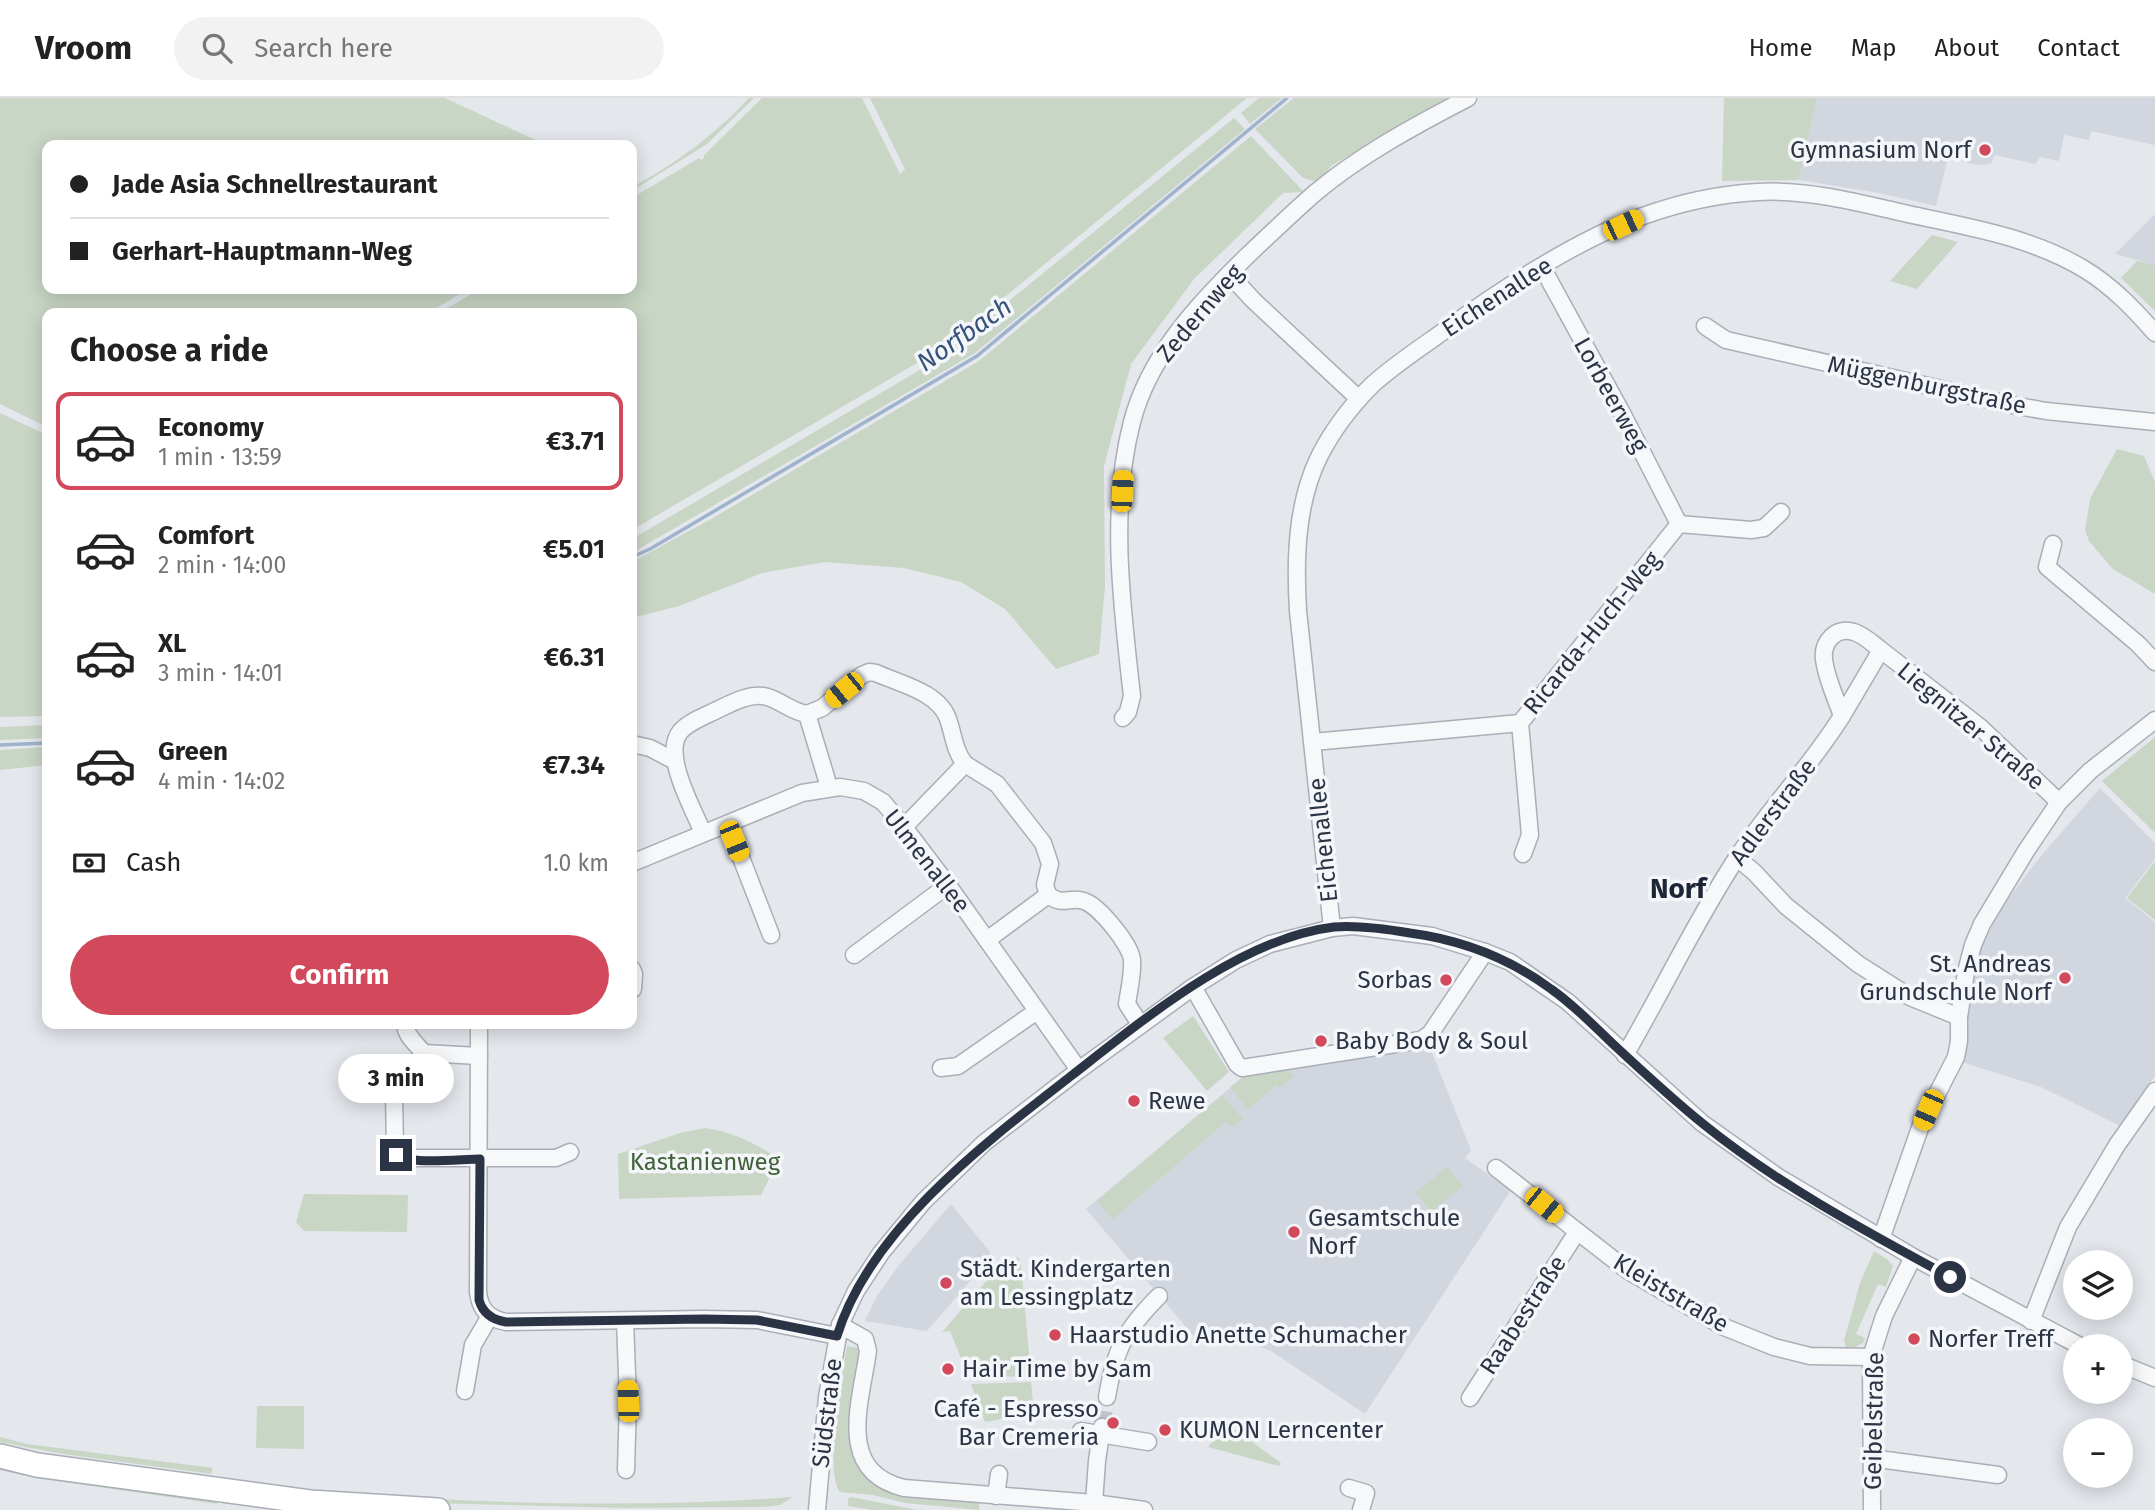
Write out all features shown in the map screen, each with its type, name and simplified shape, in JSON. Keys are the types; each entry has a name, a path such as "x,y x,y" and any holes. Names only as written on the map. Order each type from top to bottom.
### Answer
{"main road":[{"path":"0,1456 37,1465 351,1506 438,1510"}],"street":[{"name":"Zedernweg","path":"1123,718 1128,712 1132,696 1120,554 1121,510 1126,449 1132,420 1147,381 1168,345 1194,313 1229,274 1316,192 1432,116 1468,98"},
{"name":"Eichenallee","path":"1332,928 1298,611 1298,532 1310,479 1332,436 1374,383 1415,351 1474,310 1583,243 1642,216 1683,204 1759,192 1793,194 1877,207 2028,243 2067,260 2099,279 2131,306 2155,333"},
{"name":"Lorbeerweg","path":"1542,267 1679,524"},
{"path":"1229,274 1263,310 1359,399"},
{"name":"Müggenburgstraße","path":"1705,326 1726,340 2007,404 2046,411 2155,422"},
{"path":"1679,524 1751,530 1764,528 1781,512"},
{"name":"Ricarda-Huch-Weg","path":"1523,854 1530,835 1520,723 1679,524"},
{"path":"2053,544 2047,567 2138,644 2155,662"},
{"name":"Liegnitzer Straße","path":"1842,716 1824,660 1825,644 1835,634 1847,631 1859,634 1980,727 2059,802"},
{"name":"Liegnitzer Straße","path":"1842,716 1881,650"},
{"path":"703,833 673,760 676,740 684,728 744,698 767,697 807,714 822,708 862,675 876,673 937,702 947,716 954,748 965,765 997,784 1043,843 1051,864 1045,885 1048,895 1057,902 1082,901 1096,908 1104,916 1130,951 1133,962 1127,1004 1140,1024"},
{"path":"807,714 829,787"},
{"name":"Adlerstraße","path":"1625,1055 1696,925 1737,858 1768,814 1822,747 1842,716"},
{"path":"1881,1239 1924,1117 1956,1057 1966,972 1976,935 2059,802 2090,771 2155,720"},
{"path":"1313,742 1520,723"},
{"path":"637,745 650,748 673,760"},
{"path":"904,827 965,765"},
{"name":"Ulmenallee","path":"637,861 802,793 829,787 851,788 874,796 890,810 948,885 1079,1070"},
{"path":"728,824 771,935"},
{"path":"1737,858 1786,906 1858,964 1910,997 1959,1017"},
{"path":"854,955 948,885"},
{"path":"987,940 1048,895"},
{"name":"Südstraße","path":"817,1510 827,1397 838,1331 856,1291 881,1253 923,1202 979,1147 1140,1024 1193,987 1236,960 1270,944 1304,933 1332,928 1353,926 1432,936 1485,952 1522,969 1551,989 1728,1143 1778,1177 1881,1239 2063,1337"},
{"path":"1193,987 1241,1068 1421,1040 1430,1034 1485,952"},
{"path":"941,1068 958,1066 1037,1011"},
{"path":"406,1029 424,1054 479,1056"},
{"path":"479,1029 478,1292 482,1308 490,1316 506,1322 757,1320 871,1336 856,1434 860,1452 869,1470 884,1481 904,1488 1094,1503 1143,1510"},
{"path":"424,1054 394,1090 396,1155 399,1158 556,1158 570,1152"},
{"path":"2031,1321 2068,1227 2117,1146 2155,1091"},
{"name":"Kleiststraße","path":"1496,1168 1628,1270 1706,1318 1774,1347 1810,1356 1871,1357"},
{"name":"Raabestraße","path":"1470,1398 1577,1232"},
{"name":"Geibelstraße","path":"1872,1510 1871,1357 1884,1316 1913,1257"},
{"path":"1107,1396 1119,1347 1138,1317 1159,1296"},
{"path":"465,1391 473,1345 490,1316"},
{"path":"625,1321 628,1401 626,1470"},
{"path":"2133,1369 2155,1378"},
{"path":"1081,1431 1102,1431 1148,1442"},
{"path":"1094,1503 1102,1431"},
{"path":"1871,1458 1998,1475"},
{"path":"996,1496 999,1474"},
{"path":"1349,1488 1371,1494 1362,1510"}],"shaded area":[{"name":"Gymnasium Norf","path":"1817,98 2155,98 2155,145 2091,131 2089,140 2064,135 2059,161 2040,157 2035,164 1995,155 1991,164 1978,165 1948,158 1936,206 1874,192 1799,180"},
{"path":"2155,214 2155,265 2115,254"},
{"name":"St. Andreas Grundschule Norf","path":"2100,788 2155,843 2155,859 2125,898 2155,922 2155,1076 2120,1126 2041,1087 1962,1062 1979,953 2001,908 2041,856"},
{"name":"Gesamtschule Norf","path":"1429,1045 1471,1150 1465,1158 1500,1183 1513,1187 1365,1414 1271,1351 1238,1339 1198,1341 1086,1209 1249,1072"},
{"path":"951,1204 990,1252 989,1259 927,1331 865,1321 877,1296 899,1265"}],"green space":[{"path":"0,98 445,98 535,140 42,140 42,294 460,294 436,308 42,308 42,425 0,404"},
{"path":"749,98 754,98 707,144 637,188 637,184 680,158"},
{"path":"762,98 862,98 900,174 905,169 870,98 1247,98 1006,296 917,363 637,527 637,308 448,308 471,294 637,294 637,195 699,158 701,160"},
{"path":"1259,98 1282,98 1250,124 1241,113"},
{"path":"1294,98 1449,98 1332,165 1319,182 1303,178 1255,129"},
{"path":"1724,98 1817,98 1799,180 1722,181"},
{"path":"1234,118 1245,129 975,353 637,550 637,536 935,361"},
{"path":"1251,136 1304,192 1283,193 1194,279 1131,364 1104,466 1105,587 1099,654 1056,669 1005,609 961,582 904,568 825,562 762,573 679,606 637,617 637,559 713,518 979,361"},
{"path":"1932,235 1958,242 1917,289 1890,281"},
{"path":"2137,261 2155,265 2155,311 2121,278"},
{"path":"0,413 42,433 42,716 0,717"},
{"path":"2117,449 2144,456 2155,482 2155,594 2113,569 2089,541 2085,530 2090,499"},
{"path":"42,725 42,738 0,740 0,727"},
{"path":"2155,737 2155,833 2102,781"},
{"path":"42,747 42,766 0,770 0,750"},
{"path":"2155,861 2155,920 2127,898"},
{"path":"1193,1016 1229,1072 1207,1091 1163,1038"},
{"path":"1286,1067 1294,1076 1280,1088 1277,1085 1248,1110 1230,1087 1249,1072"},
{"path":"1222,1095 1243,1119 1232,1128 1226,1122 1113,1219 1097,1201"},
{"name":"Kastanienweg","path":"705,1128 744,1139 779,1159 761,1195 619,1199 618,1154 680,1133"},
{"path":"1447,1167 1463,1186 1431,1212 1415,1193"},
{"path":"304,1194 408,1195 407,1232 304,1231 296,1222"},
{"path":"1874,1251 1893,1266 1886,1287 1878,1284 1856,1334 1865,1338 1863,1343 1851,1349 1846,1347 1844,1341 1860,1283"},
{"path":"1018,1257 1031,1376 973,1377 967,1373 950,1331 942,1332 1005,1260"},
{"path":"847,1346 858,1348 862,1352 865,1473 979,1501 979,1510 905,1503 873,1495 840,1492 834,1464 834,1443"},
{"path":"1031,1382 1034,1413 985,1422 971,1384"},
{"path":"257,1406 304,1406 304,1449 256,1448"},
{"path":"1226,1423 1281,1463 1279,1466 1208,1447"},
{"path":"0,1437 27,1444 213,1468 211,1474 63,1454 0,1442"},
{"path":"0,1463 217,1501 217,1504 36,1478 0,1470"},
{"path":"268,1488 531,1503 662,1503 793,1497 780,1505 761,1507 624,1508 387,1502"},
{"path":"851,1497 917,1510 873,1510 848,1506 848,1499"}],"waterway":[{"name":"Norfbach","path":"637,555 977,356 1287,98"},
{"name":"Norfbach","path":"0,745 42,743"}],"tunnel":[{"path":"1102,1427 1107,1397"}],"place":[{"name":"Gymnasium Norf","path":"1985,150"},
{"name":"St. Andreas Grundschule Norf","path":"2065,978"},
{"name":"Sorbas","path":"1446,980"},
{"name":"Baby Body & Soul","path":"1321,1041"},
{"name":"Rewe","path":"1134,1101"},
{"name":"Gesamtschule Norf","path":"1294,1232"},
{"name":"Städt. Kindergarten am Lessingplatz","path":"946,1283"},
{"name":"Haarstudio Anette Schumacher","path":"1055,1335"},
{"name":"Norfer Treff","path":"1914,1339"},
{"name":"Hair Time by Sam","path":"948,1369"},
{"name":"Café - Espresso Bar Cremeria","path":"1113,1423"},
{"name":"KUMON Lerncenter","path":"1165,1430"}],"district":[{"name":"Norf","path":"1678,888"}],"route":[{"path":"396,1155 411,1160 480,1159 478,1292 484,1311 497,1320 757,1320 837,1336 856,1291 881,1253 923,1202 990,1138 1140,1024 1236,960 1270,944 1304,933 1353,926 1437,937 1485,952 1522,969 1569,1002 1651,1079 1728,1143 1812,1198 1950,1277"}]}
